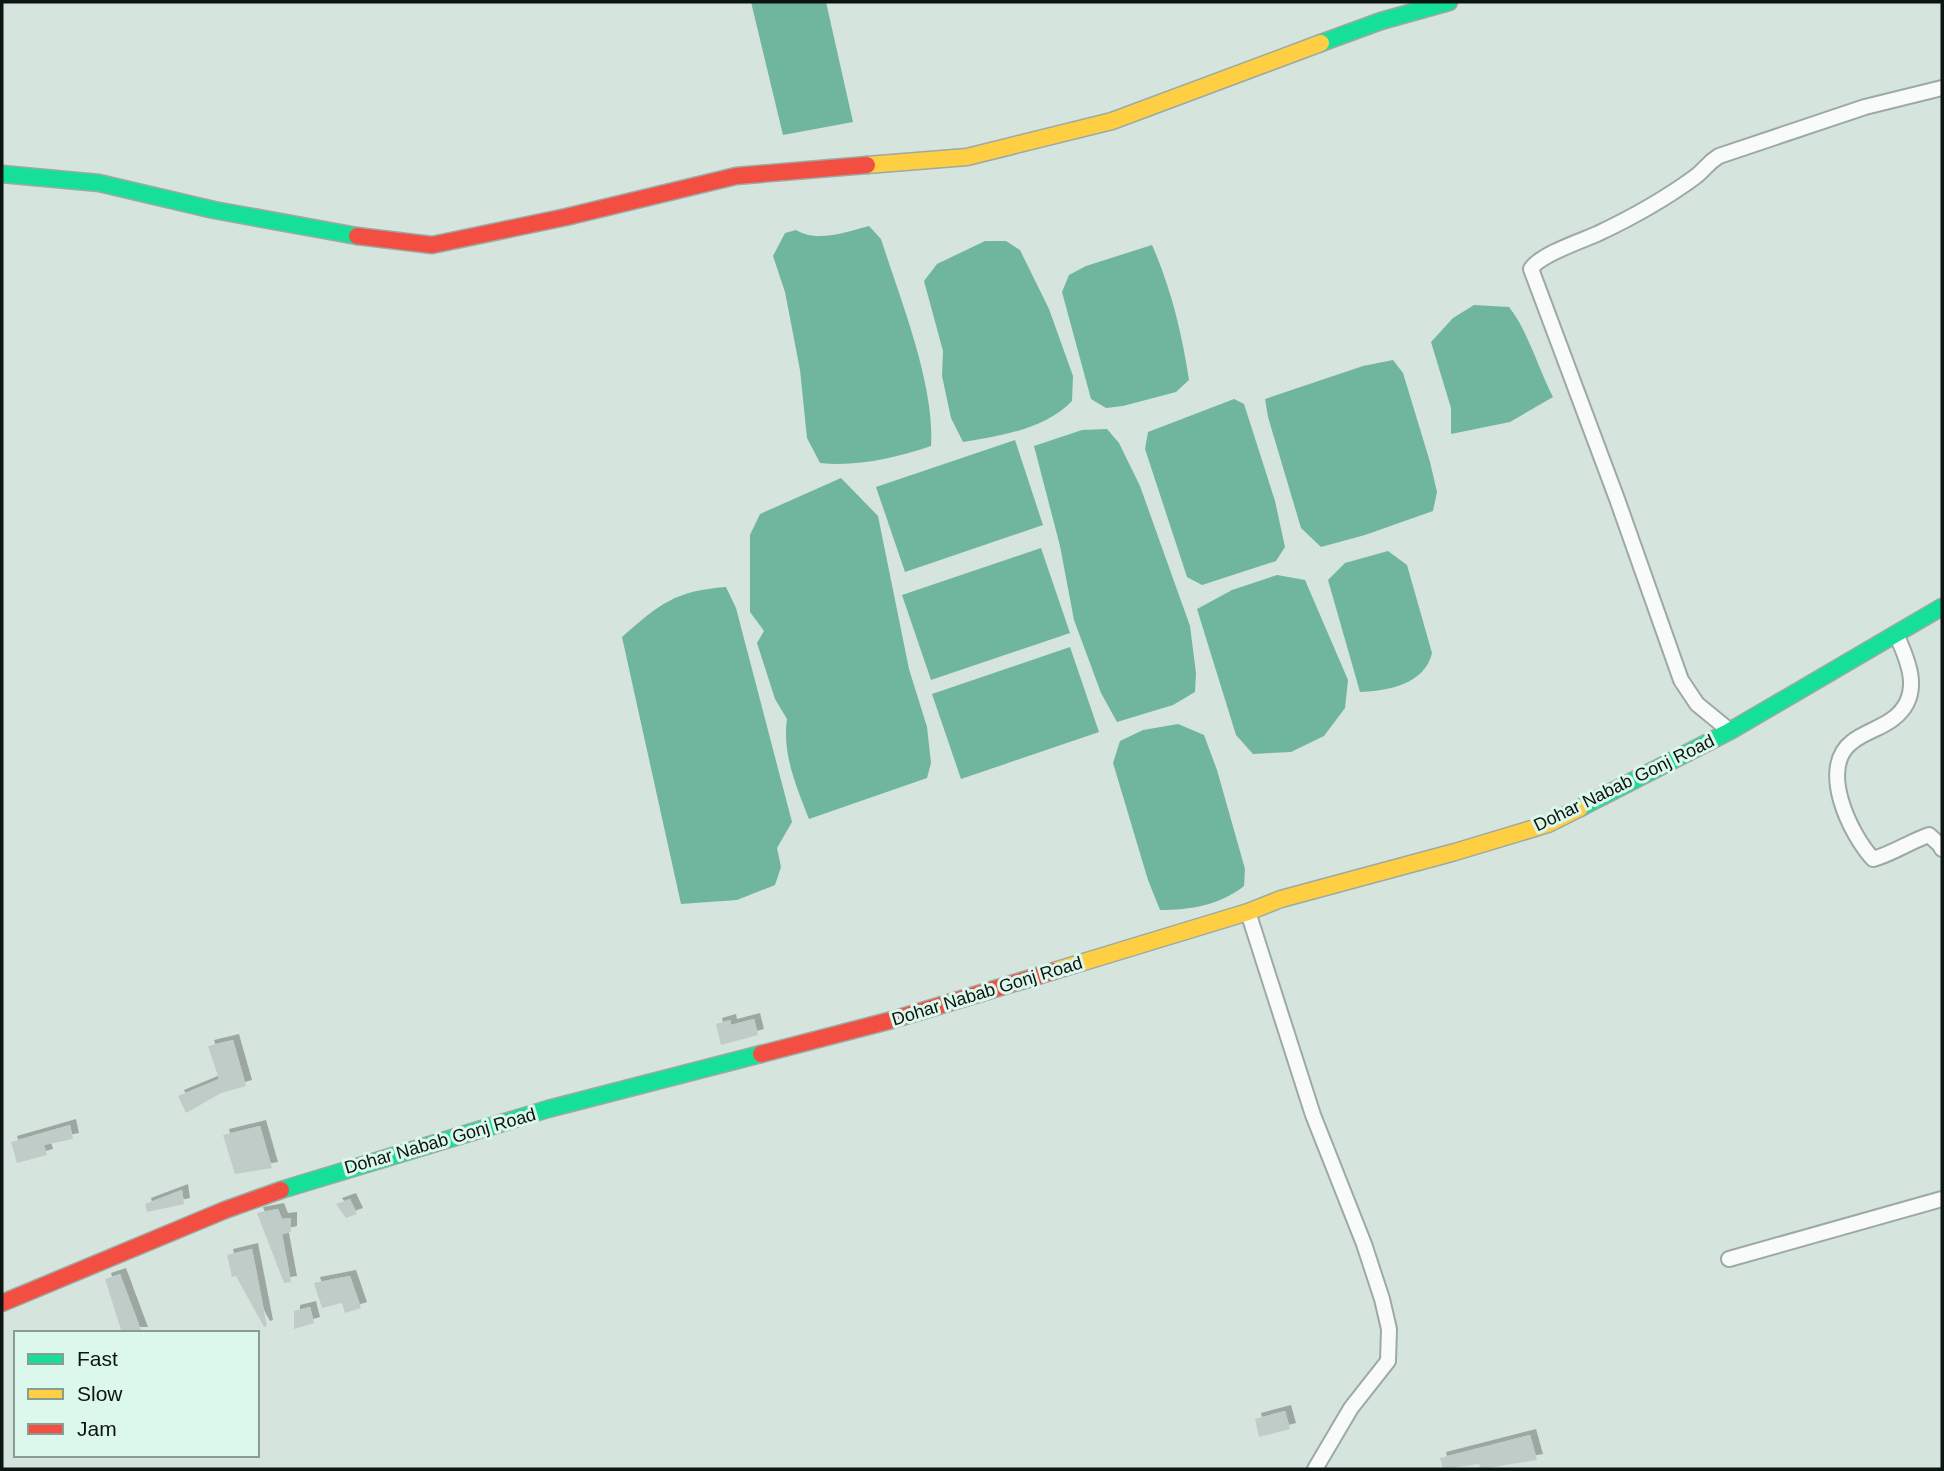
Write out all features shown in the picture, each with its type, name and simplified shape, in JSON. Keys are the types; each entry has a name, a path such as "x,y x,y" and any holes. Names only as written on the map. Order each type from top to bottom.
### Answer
{"street":[{"path":"2,174 99,183 214,210 337,233 432,245 566,217 736,176 953,159 980,154 1112,121 1381,21 1449,2"},
{"path":"1730,731 1697,704 1681,680 1531,269 1549,256 1631,218 1698,175 1706,164 1719,156 1866,107 1942,88"},
{"name":"Dohar Nabab Gonj Road","path":"2,1303 225,1210 316,1178 548,1110 892,1020 1248,912 1281,899 1548,824 1730,731 1942,607"},
{"path":"1896,634 1912,677 1910,698 1895,718 1849,743 1836,766 1838,794 1862,847 1872,859 1928,835 1942,849"},
{"path":"1248,912 1313,1115 1364,1244 1389,1329 1388,1361 1351,1408 1315,1469"},
{"path":"1729,1259 1942,1199"}],"shaded area":[{"path":"751,2 826,2 853,122 783,135"},
{"path":"869,226 881,239 915,342 928,396 931,446 876,460 848,464 820,463 807,438 800,370 785,292 773,256 785,233 796,230 822,236"},
{"path":"985,241 1006,241 1020,250 1049,309 1073,376 1072,401 1061,411 1036,425 1007,434 963,442 951,418 942,376 943,351 924,281 937,264"},
{"path":"1152,245 1175,311 1189,380 1176,392 1106,408 1091,399 1062,292 1069,275 1086,266"},
{"path":"1474,305 1509,307 1527,338 1553,397 1510,422 1451,434 1451,408 1431,342 1453,318"},
{"path":"1393,360 1403,373 1430,462 1437,492 1433,511 1321,547 1301,528 1265,399 1363,366"},
{"path":"1234,399 1244,404 1275,501 1285,547 1276,561 1202,585 1187,577 1145,449 1148,432"},
{"path":"1107,429 1119,443 1140,486 1190,626 1196,673 1195,692 1173,705 1117,722 1101,693 1074,620 1060,546 1034,446 1082,430"},
{"path":"1015,440 1043,525 905,572 876,487"},
{"path":"841,478 878,516 909,669 927,727 931,763 927,778 809,819 788,757 787,719 775,699 757,643 764,631 750,612 750,535 760,514"},
{"path":"1041,548 1070,633 931,680 902,595"},
{"path":"1388,551 1407,565 1432,653 1428,664 1414,679 1382,690 1360,692 1328,580 1345,563"},
{"path":"1277,575 1305,580 1348,680 1345,708 1324,736 1291,752 1253,754 1236,735 1197,609 1232,590"},
{"path":"726,587 736,608 792,822 777,848 781,867 775,885 737,900 681,904 622,637 669,601 693,592"},
{"path":"1070,647 1099,732 961,779 932,694"},
{"path":"1178,724 1204,735 1217,770 1245,869 1244,886 1215,902 1182,909 1160,910 1148,880 1113,763 1120,741 1143,730"}],"building":[{"path":"754,1019 758,1035 721,1045 716,1024 730,1020 731,1025"},
{"path":"233,1040 246,1086 221,1093 186,1113 178,1096 219,1079 208,1046"},
{"path":"70,1125 73,1139 44,1145 47,1155 17,1163 11,1142"},
{"path":"260,1126 272,1168 235,1174 223,1135"},
{"path":"182,1190 184,1204 147,1212 145,1204"},
{"path":"350,1199 357,1214 346,1218 336,1204"},
{"path":"278,1209 282,1219 291,1218 291,1232 282,1234 291,1282 284,1283 257,1213"},
{"path":"252,1249 267,1326 264,1327 236,1276 232,1277 227,1255"},
{"path":"120,1274 141,1331 121,1331 105,1279"},
{"path":"350,1276 361,1308 345,1313 342,1303 322,1308 314,1283"},
{"path":"310,1307 314,1323 294,1329 294,1311"},
{"path":"1285,1411 1290,1429 1259,1437 1255,1419"},
{"path":"1530,1435 1537,1460 1481,1469 1479,1464 1443,1469 1440,1458"}],"traffic: fast":[{"path":"1321,43 1381,21 1449,2"},
{"path":"2,174 99,183 214,210 357,236"},
{"path":"1580,808 1730,731 1942,607"},
{"path":"281,1190 548,1109 761,1054"}],"traffic: slow":[{"path":"867,165 967,157 1112,121 1321,43"},
{"path":"1054,971 1248,912 1281,899 1548,824 1580,808"}],"traffic: jam":[{"path":"357,236 432,245 566,217 736,176 867,165"},
{"path":"761,1054 892,1020 1054,971"},
{"path":"2,1303 225,1210 281,1190"}]}
